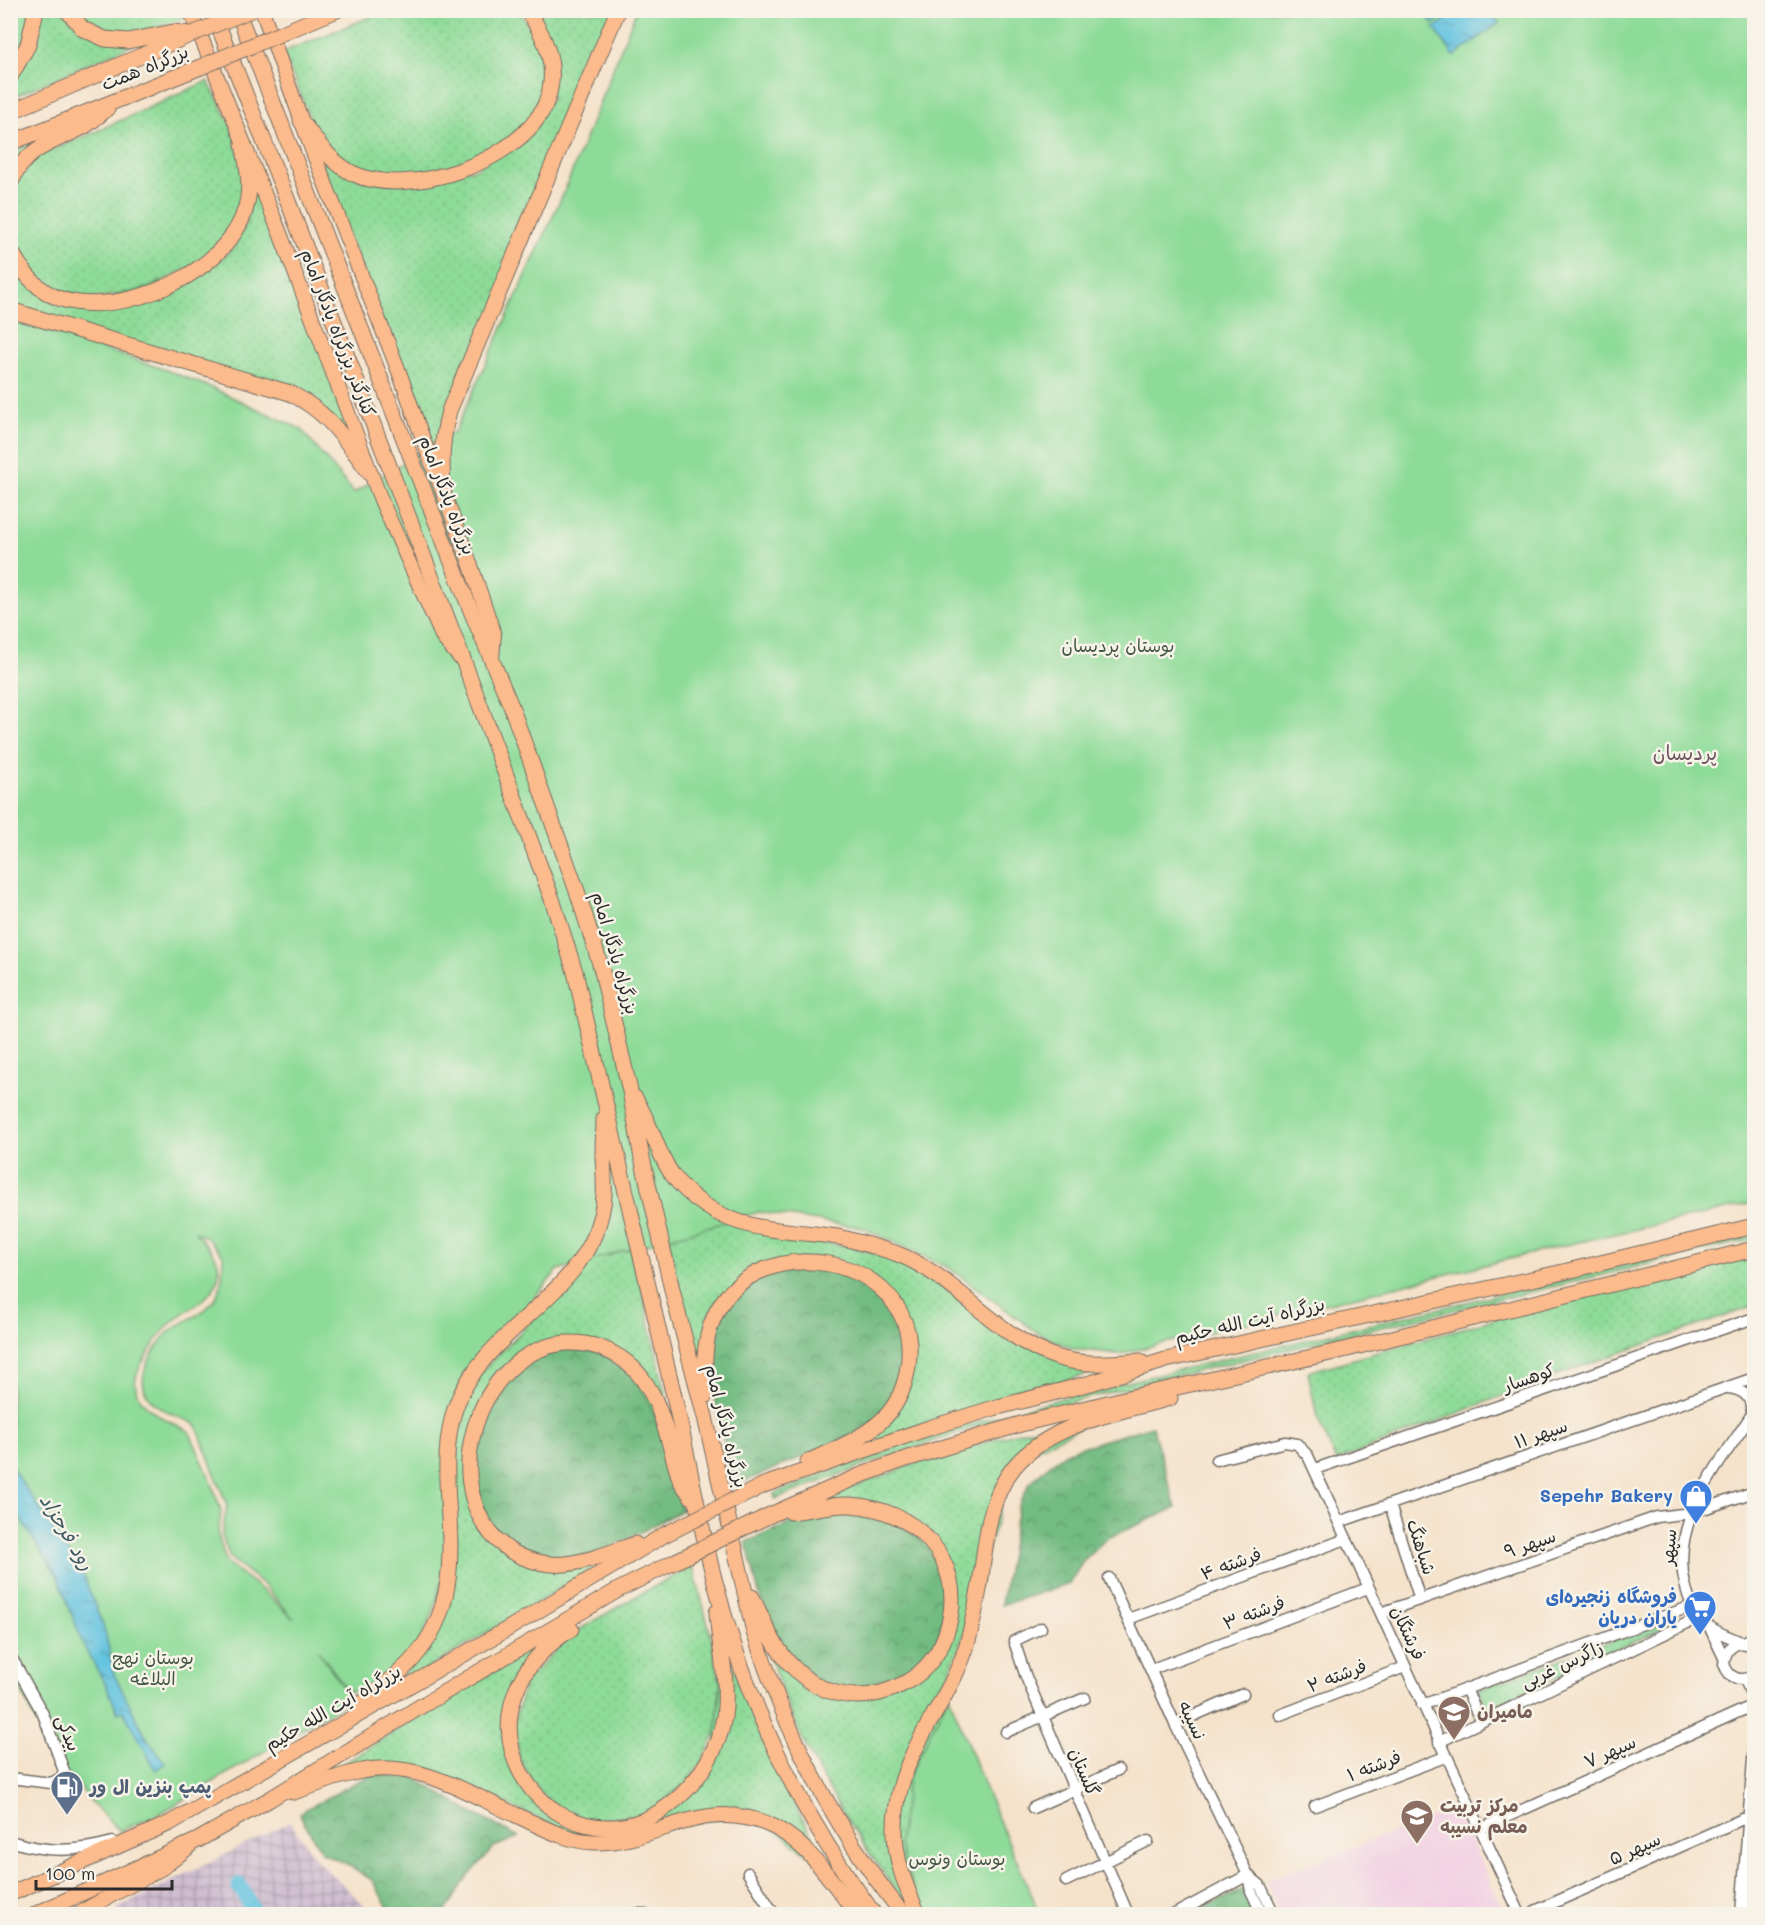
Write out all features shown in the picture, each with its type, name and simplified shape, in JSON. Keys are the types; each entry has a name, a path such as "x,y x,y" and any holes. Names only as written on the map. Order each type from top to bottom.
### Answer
{"highway":[{"path":"10,77 28,45 36,10"},
{"path":"68,10 83,28 105,39 128,40 172,32 192,34"},
{"path":"212,10 289,204 552,899 575,972 715,1582 750,1689 786,1773 838,1863 874,1914"},
{"name":"بزرگراه یادگار امام","path":"237,10 511,706 578,894 601,967 673,1293 705,1417 754,1632 763,1660 784,1712 836,1820 903,1914"},
{"name":"بزرگراه همت","path":"10,111 251,10"},
{"name":"بزرگراه همت","path":"10,143 338,10"},
{"path":"301,121 327,155 340,166 354,174 384,182 406,182 448,174 490,158 531,126 545,106 549,92 552,77 549,49 543,34 527,10"},
{"path":"444,490 441,470 442,447 449,411 618,10"},
{"path":"10,184 25,159 36,149 86,125 121,99"},
{"path":"10,249 26,275 37,286 60,299 74,302 111,302 134,298 177,281 217,255 237,229 246,207 248,192 249,177 243,144"},
{"path":"10,310 290,393 309,402 333,423 370,473"},
{"path":"630,1091 645,1115 660,1154 674,1178 692,1196 722,1215 761,1228 839,1238 897,1254 947,1284 1013,1334 1058,1358 1092,1364 1166,1360"},
{"path":"322,1737 412,1660 423,1646 437,1620 446,1593 451,1559 446,1466 451,1419 468,1382 481,1362 509,1331 565,1281 592,1240 601,1216 604,1197 605,1101"},
{"name":"بزرگراه آیت الله حکیم","path":"764,1485 928,1428 1166,1360 1559,1273 1755,1226"},
{"path":"36,1914 198,1840 618,1590 770,1515 859,1476 978,1436 1128,1398 1340,1351 1755,1249"},
{"path":"697,1504 681,1481 662,1418 645,1381 625,1361 601,1348 571,1343 543,1347 514,1364 500,1378 481,1410 474,1427 470,1455 469,1472 478,1512 492,1535 516,1554 532,1561 564,1564 593,1559 664,1535 862,1435 879,1423 897,1401 906,1378 908,1343 898,1310 885,1292 853,1270 821,1262 789,1263 750,1276 724,1300 709,1328 705,1366 705,1417"},
{"path":"918,1914 903,1881 897,1857 897,1804 901,1786 915,1750 964,1654 975,1610 994,1503 1014,1467 1042,1442 1091,1420 1340,1351"},
{"path":"740,1573 768,1631 783,1656 804,1678 831,1692 866,1696 897,1688 925,1669 944,1641 952,1607 951,1583 939,1553 932,1543 911,1524 887,1512 851,1505 827,1506 770,1515"},
{"name":"بزرگراه آیت الله حکیم","path":"10,1894 170,1823 506,1630 664,1535"},
{"path":"618,1590 538,1656 518,1684 509,1715 508,1735 513,1756 532,1790 557,1813 574,1821 593,1825 629,1824 661,1811 685,1792 707,1763 720,1731 725,1701 715,1582"},
{"path":"270,1799 347,1774 380,1769 425,1774 549,1831 590,1842 612,1842 706,1816 726,1814 737,1816 777,1828 801,1846 857,1914"}],"main road":[{"name":"کنارگذر بزرگراه یادگار امام","path":"190,10 290,260 370,473 443,638 464,662"},
{"path":"262,10 301,121 469,560 494,634 492,661"},
{"path":"79,1914 116,1892 165,1868 198,1840"}],"street":[{"name":"کوهسار","path":"1315,1469 1755,1318"},
{"name":"سپهر ۱۱","path":"1339,1522 1755,1378"},
{"path":"1725,1388 1737,1389 1746,1394 1753,1413"},
{"name":"سپهر","path":"1709,1626 1692,1606 1681,1563 1683,1539 1691,1513 1753,1413"},
{"name":"فرشتگان","path":"1216,1460 1279,1443 1291,1442 1303,1448 1315,1469 1445,1756 1520,1914"},
{"name":"سپهر ۹","path":"1381,1613 1657,1517 1691,1513 1755,1491"},
{"name":"شباهنگ","path":"1390,1505 1420,1600"},
{"name":"فرشته ۴","path":"1128,1619 1346,1539"},
{"name":"نسیبه","path":"1109,1578 1248,1875"},
{"name":"فرشته ۳","path":"1152,1670 1368,1588"},
{"name":"زاگرس غربی","path":"1422,1705 1692,1606"},
{"name":"زاگرس غربی","path":"1439,1742 1700,1617"},
{"path":"1709,1626 1755,1648"},
{"path":"1709,1626 1730,1675 1735,1678 1750,1677 1755,1703"},
{"name":"گلستان","path":"1041,1629 1014,1641 1026,1677 1128,1914"},
{"path":"1724,1658 1731,1647 1755,1636"},
{"name":"بیدکی","path":"10,1655 43,1714 64,1771 58,1780 51,1783 10,1778"},
{"name":"فرشته ۲","path":"1280,1716 1405,1667"},
{"path":"1466,1689 1480,1722"},
{"path":"1176,1724 1244,1694"},
{"path":"1006,1732 1085,1698"},
{"name":"سپهر ۷","path":"1480,1829 1755,1703"},
{"path":"1750,1914 1755,1747"},
{"name":"فرشته ۱","path":"1315,1806 1445,1756"},
{"path":"1033,1808 1118,1770"},
{"name":"سپهر ۵","path":"1535,1911 1752,1815"},
{"path":"10,1841 45,1849 71,1851 115,1842 170,1823"},
{"path":"1066,1881 1148,1841"},
{"path":"1741,1914 1751,1865"},
{"path":"748,1873 774,1914"},
{"path":"1175,1914 1248,1875"},
{"path":"1248,1875 1251,1891 1262,1914"},
{"path":"1248,1875 1260,1885 1274,1914"},
{"path":"634,1914 645,1914"}],"shaded area":[{"name":"مرکز تربیت معلم نسیبه","path":"1456,1808 1505,1914 1281,1914 1265,1881"},
{"path":"290,1822 318,1862 374,1914 120,1914 116,1909"}],"green space":[{"path":"11,11 32,11 26,35 11,70"},
{"path":"40,11 62,11 132,45 11,98 10,83"},
{"path":"72,11 186,11 188,17 134,35 91,30"},
{"path":"385,11 520,11 547,61 545,92 524,127 478,160 399,179 348,167 317,135 283,52"},
{"path":"532,11 613,11 437,458 315,151 361,181 477,169 552,98"},
{"name":"بوستان پردیسان","path":"636,11 1754,11 1754,1203 1566,1245 1120,1354 1074,1349 1038,1333 949,1268 864,1228 759,1212 558,1270 528,1305 494,1339 456,1394 445,1569 431,1619 418,1643 383,1678 364,1691 349,1692 318,1650 352,1699 161,1813 120,1831 52,1757 11,1673 11,320 166,370 210,387 301,429 354,493 455,431 564,192","holes":["195,1232 207,1238 223,1255 222,1278 217,1295 205,1310 163,1337 144,1372 143,1384 152,1402 196,1424 227,1506 222,1535 230,1558 264,1585 294,1619 266,1593 226,1562 218,1535 221,1511 212,1483 189,1431 150,1409 137,1392 135,1382 139,1369 160,1336 171,1323 206,1297 215,1285 219,1271 216,1258"]},
{"path":"208,81 230,123 241,156 244,191 234,226 199,263 143,290 89,299 46,288 10,239 10,200 16,183 34,157"},
{"path":"58,132 11,175 11,152"},
{"path":"252,175 363,459 318,403 11,306 10,259 82,307 209,269 232,249 247,222"},
{"path":"604,1121 685,1482 662,1404 600,1564 386,1694 433,1641 452,1498 456,1425 476,1377 568,1284"},
{"path":"642,1121 692,1203 804,1240 850,1246 892,1258 932,1279 986,1321 1102,1370 979,1405 827,1457 717,1300 708,1317 700,1378"},
{"path":"1754,1234 1754,1239 1154,1381 977,1426 775,1499 774,1494 913,1440 1077,1394"},
{"path":"1754,1256 1754,1306 1545,1379 1336,1461 1317,1417 1308,1372 1512,1314"},
{"path":"817,1267 862,1282 883,1299 899,1327 902,1367 894,1395 874,1422 828,1446 734,1486 711,1385 713,1334 729,1303 746,1285 788,1268"},
{"path":"556,1350 589,1350 611,1359 629,1373 643,1392 655,1415 682,1510 605,1549 592,1554 562,1559 531,1554 516,1547 501,1535 490,1521 482,1504 477,1486 476,1467 481,1429 495,1397 524,1365"},
{"path":"1131,1404 1014,1459 965,1631 946,1681 912,1914 847,1820 804,1743 776,1673 758,1619 808,1504 925,1460 1015,1433"},
{"path":"1152,1426 1176,1508 1107,1538 1083,1561 1069,1584 1001,1605 1018,1507 1030,1483 1049,1465 1069,1451"},
{"path":"835,1510 883,1516 920,1539 941,1570 947,1600 937,1642 911,1673 878,1689 843,1689 814,1679 783,1648 761,1602 746,1542 810,1515"},
{"path":"693,1567 721,1685 716,1731 703,1761 680,1790 641,1815 590,1821 561,1810 540,1793 519,1758 514,1725 525,1682 573,1633"},
{"path":"1674,1618 1675,1623 1487,1709 1479,1689"},
{"path":"547,1638 529,1659 514,1682 507,1699 504,1720 509,1760 530,1796 545,1810 562,1821 582,1828 604,1831 623,1830 637,1823 714,1761 724,1640 751,1713 783,1783 821,1850 865,1914 860,1914 820,1863 752,1813 614,1836 576,1835 435,1773 325,1776"},
{"name":"بوستان ونوس","path":"949,1695 983,1784 1040,1914 922,1914 899,1844 908,1778"},
{"path":"1466,1702 1469,1708 1468,1718 1447,1729 1443,1728 1437,1718 1440,1711 1447,1705"},
{"path":"370,1775 415,1778 468,1811 519,1837 494,1847 466,1879 444,1914 392,1914 372,1880 347,1864 322,1853 299,1813"},
{"path":"1246,1888 1258,1914 1207,1914 1204,1908"}],"water":[{"path":"1423,11 1451,11 1433,24"},
{"path":"1459,11 1489,11 1499,23 1454,56 1434,28"},
{"path":"11,1466 82,1572 105,1631 114,1674 146,1737 165,1763 156,1770 123,1711 118,1713 106,1685 84,1647 58,1577 11,1505"}],"waterway":[{"name":"رود فرحزاد","path":"239,1885 255,1914"}],"place":[{"name":"Sepehr Bakery","path":"1696,1525"},
{"name":"فروشگاه زنجیره‌ای یاران دریان","path":"1700,1636"},
{"name":"مامیران","path":"1454,1741"},
{"name":"پمپ بنزین ال ور","path":"67,1816"},
{"name":"مرکز تربیت معلم نسیبه","path":"1417,1845"}],"district":[{"name":"پردیسان","path":"1685,753"}],"park label":[{"name":"بوستان نهج البلاغه","path":"153,1668"}]}
